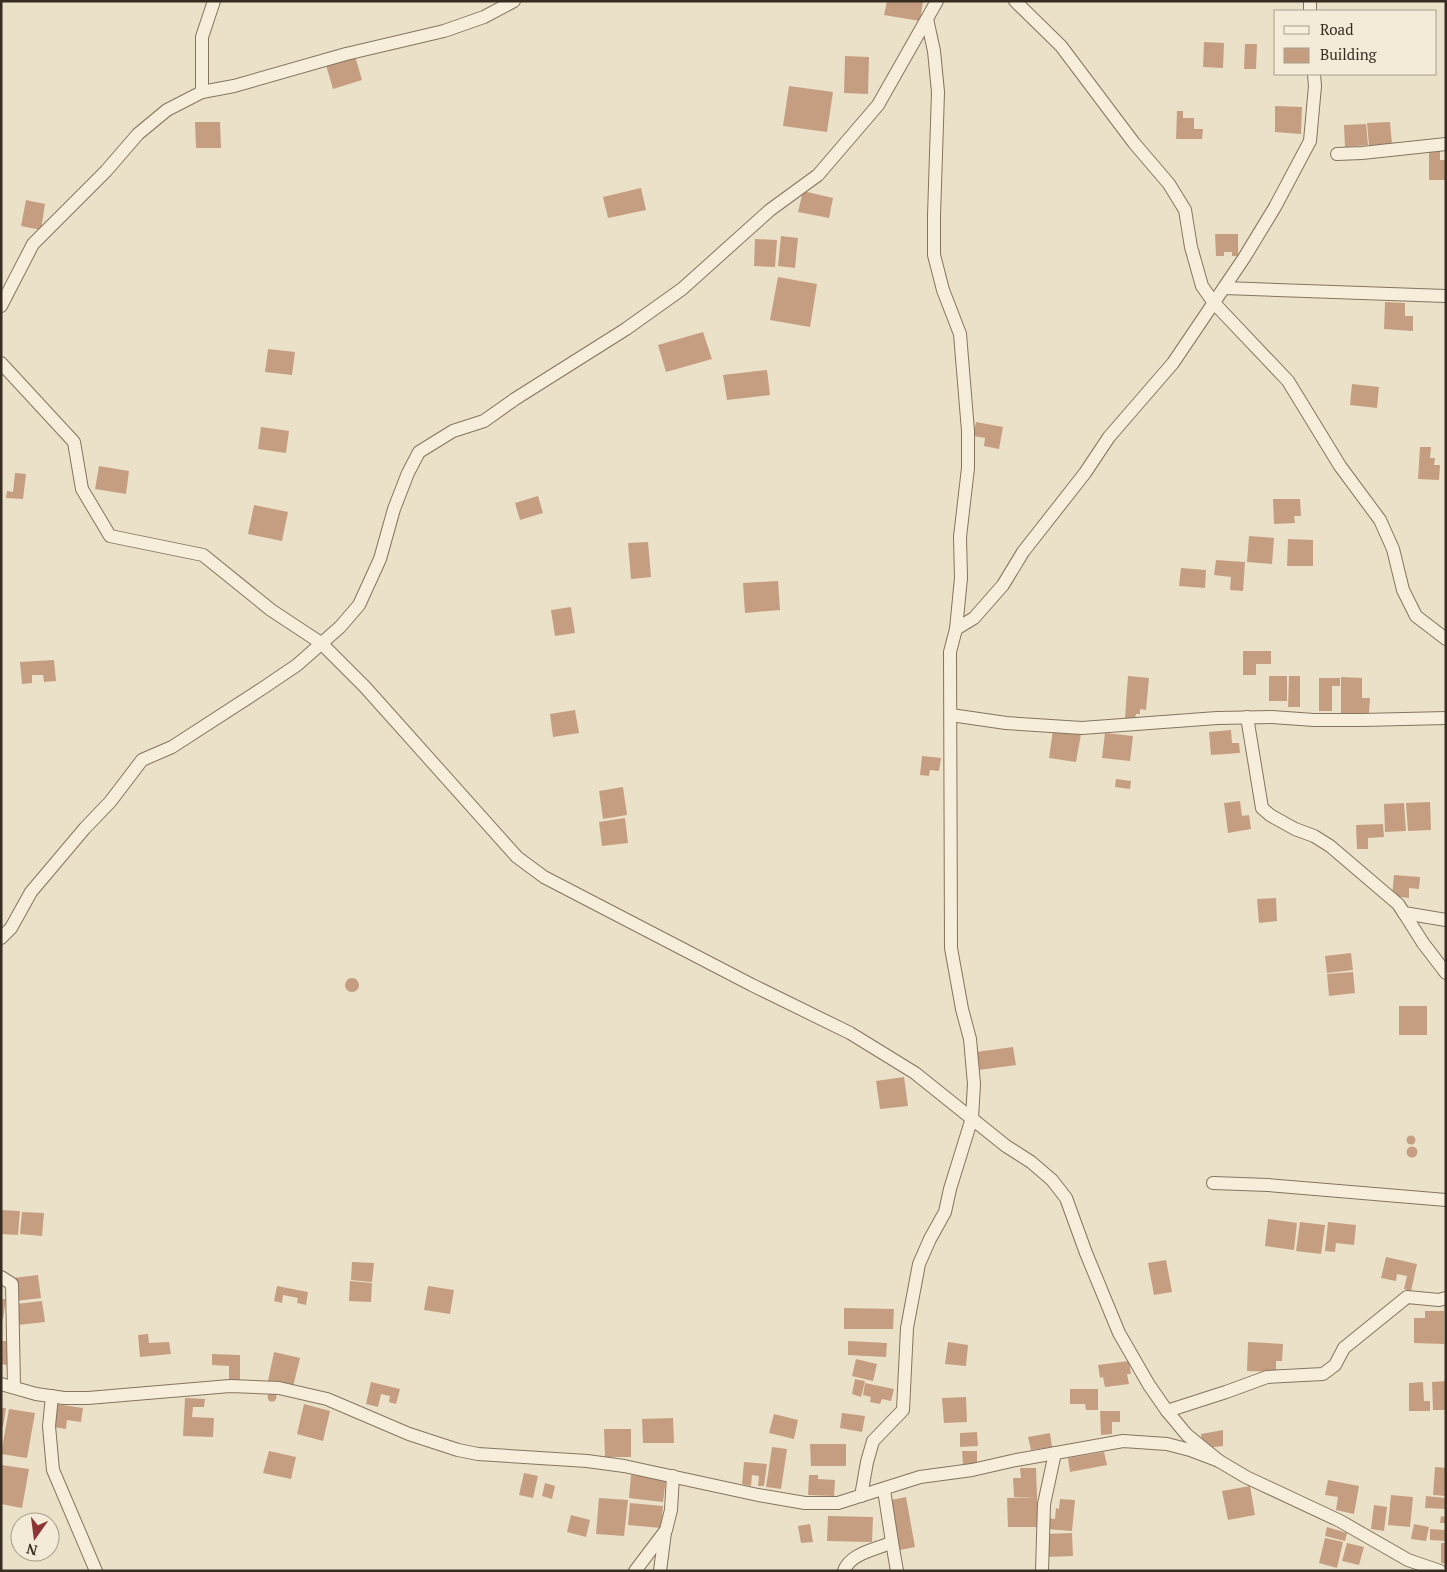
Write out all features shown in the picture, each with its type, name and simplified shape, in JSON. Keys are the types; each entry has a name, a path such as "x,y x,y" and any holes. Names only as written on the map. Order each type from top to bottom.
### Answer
{"street":[{"path":"202,92 202,38 214,1"},
{"path":"1,306 33,244 106,172 138,134 167,110 202,92 234,86 346,54 444,31 484,17 514,1"},
{"path":"1,938 11,928 31,892 84,828 110,802 142,760 172,747 297,665 340,627 359,605 380,559 394,510 408,472 419,452 453,431 484,421 515,399 626,329 682,289 770,210 818,175 878,105 937,1"},
{"path":"1015,1 1061,46 1124,130 1169,184 1185,210 1191,247 1202,286 1214,303 1288,381 1340,466 1380,520 1394,549 1403,590 1416,616 1446,639"},
{"path":"861,1496 873,1441 903,1410 908,1328 919,1264 945,1212 950,1189 972,1118 974,1084 970,1039 962,1009 951,948 950,652 956,629 961,578 960,537 968,468 968,431 960,334 943,290 934,256 938,92 934,51 926,19"},
{"path":"956,629 974,618 1003,585 1023,552 1085,473 1109,437 1172,363 1224,288 1276,207 1310,141 1315,86 1314,75"},
{"path":"1337,154 1446,144"},
{"path":"1224,288 1446,296"},
{"path":"1,363 74,442 82,489 110,536 203,555 271,610 321,643 366,687 518,857 544,877 752,985 850,1033 915,1073 1006,1146 1030,1162 1052,1180 1066,1198 1086,1253 1123,1341 1149,1385 1187,1435 1219,1461 1246,1477 1340,1521 1408,1560 1431,1570"},
{"path":"951,716 1006,723 1082,728 1247,717 1353,720 1446,718"},
{"path":"1247,717 1262,808 1270,815 1314,836 1330,846 1398,904 1423,943 1446,973"},
{"path":"1404,913 1446,920"},
{"path":"1213,1183 1286,1186 1446,1200"},
{"path":"1,1278 12,1284 14,1387"},
{"path":"1167,1411 1267,1377 1323,1374 1335,1365 1344,1348 1407,1297 1439,1300 1446,1298"},
{"path":"1,1384 36,1394 88,1398 230,1386 279,1388 327,1399 427,1441 458,1450 478,1454 587,1461 624,1466 758,1495 805,1503 838,1503 884,1490 920,1477 972,1470 1123,1441 1147,1441 1167,1444 1219,1461"},
{"path":"52,1396 50,1426 53,1470 96,1571"},
{"path":"1042,1571 1044,1504 1051,1480 1055,1453"},
{"path":"660,1571 671,1510 673,1476"},
{"path":"884,1490 897,1571"},
{"path":"635,1571 666,1530"},
{"path":"844,1571 846,1564 858,1555 879,1549 892,1542"}],"building":[{"path":"887,1 923,1 920,21 884,15"},
{"path":"1204,42 1224,43 1223,68 1203,67"},
{"path":"1245,44 1257,44 1256,69 1244,69"},
{"path":"355,56 362,80 333,89 326,65"},
{"path":"845,56 869,57 868,94 844,93"},
{"path":"789,86 833,92 827,132 783,126"},
{"path":"1275,106 1302,107 1301,134 1275,132"},
{"path":"1177,111 1183,111 1183,118 1194,118 1194,129 1203,129 1202,139 1176,139"},
{"path":"195,122 220,122 221,148 196,148"},
{"path":"1390,122 1392,144 1369,145 1367,123"},
{"path":"1366,124 1368,145 1345,147 1344,125"},
{"path":"1429,151 1440,151 1440,160 1446,160 1446,180 1429,180"},
{"path":"641,188 646,210 608,218 603,197"},
{"path":"803,191 833,198 829,218 798,212"},
{"path":"26,200 45,204 41,230 21,226"},
{"path":"1215,234 1238,234 1238,256 1232,256 1232,252 1224,252 1224,256 1216,256"},
{"path":"781,236 798,238 795,268 778,266"},
{"path":"755,239 777,240 775,267 754,266"},
{"path":"778,277 817,284 810,327 770,320"},
{"path":"1385,302 1405,303 1405,316 1413,316 1413,331 1384,329"},
{"path":"703,332 712,359 666,372 658,345"},
{"path":"268,349 295,352 292,375 265,372"},
{"path":"767,370 770,395 727,400 723,375"},
{"path":"1352,384 1379,387 1377,408 1350,405"},
{"path":"976,422 1003,427 999,449 984,446 985,438 973,436"},
{"path":"261,427 289,431 286,453 258,449"},
{"path":"1420,447 1431,447 1430,458 1435,458 1434,465 1440,465 1439,480 1418,479"},
{"path":"99,466 129,471 126,494 95,489"},
{"path":"15,473 26,474 23,499 6,498 7,491 13,492"},
{"path":"538,496 543,513 520,520 515,503"},
{"path":"1273,499 1300,499 1301,516 1294,516 1295,523 1274,524"},
{"path":"254,505 288,512 282,541 248,534"},
{"path":"1249,536 1274,538 1272,564 1247,562"},
{"path":"1288,539 1313,540 1313,566 1287,566"},
{"path":"648,542 651,577 631,579 628,543"},
{"path":"1216,560 1245,562 1243,591 1230,590 1231,577 1214,575"},
{"path":"1181,568 1206,570 1205,588 1179,586"},
{"path":"778,581 780,610 745,613 743,583"},
{"path":"571,607 575,633 555,636 551,610"},
{"path":"1243,651 1271,651 1271,664 1256,664 1256,675 1243,675"},
{"path":"54,660 56,681 44,682 43,675 32,675 32,683 22,684 20,662"},
{"path":"1128,676 1149,678 1146,710 1140,709 1140,714 1136,714 1135,719 1125,718"},
{"path":"1269,676 1287,676 1287,701 1269,701"},
{"path":"1289,676 1300,676 1300,707 1288,707"},
{"path":"1341,677 1362,678 1362,698 1370,698 1369,713 1341,713"},
{"path":"1319,678 1340,678 1340,686 1332,686 1332,711 1319,711"},
{"path":"575,710 579,733 553,737 550,714"},
{"path":"1053,730 1081,734 1076,762 1049,758"},
{"path":"1231,730 1232,743 1239,743 1240,753 1211,755 1209,732"},
{"path":"1105,733 1133,736 1130,761 1102,758"},
{"path":"922,756 941,758 939,771 930,770 929,776 920,775"},
{"path":"1116,779 1131,781 1130,789 1115,787"},
{"path":"623,787 627,815 603,819 599,791"},
{"path":"1240,801 1242,816 1249,815 1251,829 1228,833 1224,803"},
{"path":"1430,802 1431,830 1408,831 1406,803"},
{"path":"1404,803 1406,831 1385,832 1384,804"},
{"path":"625,818 628,843 602,846 599,822"},
{"path":"1383,824 1384,837 1368,838 1368,849 1357,849 1356,825"},
{"path":"1394,875 1420,877 1419,889 1409,888 1409,898 1392,896"},
{"path":"1276,898 1277,921 1259,923 1257,899"},
{"path":"1351,953 1353,970 1327,973 1325,956"},
{"path":"1353,972 1355,993 1329,996 1327,974"},
{"path":"352,978 357,980 359,985 357,990 352,992 347,990 345,985 347,980"},
{"path":"1399,1006 1427,1006 1427,1035 1399,1035"},
{"path":"1013,1047 1016,1065 979,1070 976,1052"},
{"path":"904,1077 908,1106 880,1109 876,1081"},
{"path":"1411,1135 1416,1140 1411,1145 1406,1140"},
{"path":"1412,1146 1418,1152 1412,1158 1406,1152"},
{"path":"1,1210 20,1211 18,1235 1,1234"},
{"path":"22,1212 44,1213 42,1236 20,1234"},
{"path":"1268,1219 1297,1223 1294,1250 1265,1246"},
{"path":"1300,1222 1325,1225 1321,1254 1296,1251"},
{"path":"1328,1222 1356,1225 1354,1245 1336,1243 1335,1252 1325,1251"},
{"path":"1386,1257 1417,1264 1411,1291 1404,1289 1407,1276 1397,1274 1396,1281 1381,1278"},
{"path":"1166,1260 1172,1292 1154,1295 1148,1263"},
{"path":"352,1262 374,1263 372,1282 351,1280"},
{"path":"38,1275 41,1298 16,1301 13,1278"},
{"path":"350,1281 372,1283 371,1302 349,1301"},
{"path":"277,1286 308,1292 306,1305 297,1303 298,1298 283,1295 282,1303 274,1301"},
{"path":"428,1286 454,1290 450,1314 424,1310"},
{"path":"1,1299 6,1299 3,1319 1,1319"},
{"path":"42,1301 45,1322 18,1325 16,1304"},
{"path":"844,1308 894,1309 893,1329 844,1329"},
{"path":"1425,1311 1444,1311 1444,1344 1414,1343 1414,1318 1425,1318"},
{"path":"148,1334 149,1343 169,1342 171,1354 140,1357 138,1335"},
{"path":"1,1341 9,1341 7,1365 1,1364"},
{"path":"848,1341 887,1343 886,1357 848,1355"},
{"path":"948,1342 968,1345 966,1366 945,1364"},
{"path":"1248,1342 1283,1344 1282,1361 1276,1361 1276,1372 1247,1371"},
{"path":"274,1352 300,1358 293,1387 268,1381"},
{"path":"212,1354 240,1355 240,1382 229,1381 229,1366 212,1365"},
{"path":"856,1359 877,1364 873,1381 852,1376"},
{"path":"1129,1361 1131,1374 1127,1374 1129,1384 1105,1387 1103,1377 1100,1378 1098,1365"},
{"path":"855,1379 865,1381 861,1397 852,1394"},
{"path":"1446,1381 1445,1410 1433,1410 1432,1382"},
{"path":"371,1382 400,1389 396,1404 389,1402 390,1396 381,1394 378,1407 366,1404"},
{"path":"1423,1382 1424,1401 1430,1401 1430,1411 1409,1411 1409,1383"},
{"path":"865,1383 894,1389 891,1401 882,1399 880,1404 870,1402 871,1397 863,1395"},
{"path":"1070,1389 1098,1389 1098,1410 1086,1410 1085,1404 1070,1404"},
{"path":"272,1392 277,1397 272,1402 267,1397"},
{"path":"966,1397 967,1422 944,1423 942,1398"},
{"path":"185,1398 205,1399 204,1407 193,1407 192,1417 214,1418 213,1437 183,1436"},
{"path":"56,1404 83,1408 81,1422 67,1420 66,1429 53,1427"},
{"path":"304,1404 330,1411 323,1441 297,1434"},
{"path":"1,1408 6,1408 3,1427 1,1427"},
{"path":"9,1409 35,1413 27,1458 1,1454"},
{"path":"1100,1411 1120,1411 1120,1422 1112,1422 1112,1434 1101,1435"},
{"path":"842,1413 865,1416 862,1432 840,1428"},
{"path":"774,1414 798,1420 794,1439 769,1433"},
{"path":"673,1418 674,1443 643,1443 642,1419"},
{"path":"604,1429 631,1429 631,1457 605,1457"},
{"path":"1223,1430 1223,1446 1206,1448 1202,1442 1201,1434"},
{"path":"977,1432 978,1446 960,1447 960,1433"},
{"path":"1050,1433 1052,1447 1031,1450 1028,1437"},
{"path":"810,1444 846,1444 846,1466 811,1466"},
{"path":"772,1447 787,1449 781,1489 766,1487"},
{"path":"269,1451 296,1457 291,1479 263,1473"},
{"path":"962,1451 977,1451 977,1465 963,1466"},
{"path":"1104,1452 1107,1465 1070,1472 1068,1458"},
{"path":"744,1462 767,1464 764,1486 758,1486 759,1476 752,1475 751,1486 742,1484"},
{"path":"1,1465 29,1469 22,1508 1,1504"},
{"path":"1435,1467 1446,1468 1446,1496 1433,1495"},
{"path":"1020,1468 1036,1468 1037,1497 1014,1497 1013,1478 1021,1478"},
{"path":"524,1473 538,1476 533,1498 519,1495"},
{"path":"631,1475 666,1479 663,1502 629,1498"},
{"path":"809,1475 818,1475 818,1479 835,1480 834,1496 808,1495"},
{"path":"1328,1480 1359,1486 1354,1514 1336,1510 1338,1497 1325,1495"},
{"path":"545,1483 555,1486 552,1499 542,1496"},
{"path":"1250,1486 1255,1515 1228,1520 1222,1491"},
{"path":"1391,1495 1413,1497 1410,1527 1388,1525"},
{"path":"1426,1496 1446,1498 1446,1509 1425,1508"},
{"path":"906,1497 915,1547 900,1550 891,1500"},
{"path":"1037,1497 1038,1527 1008,1527 1007,1498"},
{"path":"599,1498 628,1500 624,1536 596,1534"},
{"path":"1060,1499 1075,1500 1072,1531 1046,1529 1047,1518 1055,1519 1056,1508 1059,1509"},
{"path":"630,1503 663,1506 661,1528 628,1525"},
{"path":"1374,1505 1387,1507 1384,1531 1371,1529"},
{"path":"571,1515 590,1520 586,1537 567,1532"},
{"path":"828,1516 873,1517 872,1542 827,1541"},
{"path":"1441,1516 1446,1517 1446,1523 1440,1523"},
{"path":"810,1524 813,1542 801,1543 798,1526"},
{"path":"1414,1524 1429,1527 1426,1541 1411,1539"},
{"path":"1327,1527 1347,1533 1345,1541 1325,1536"},
{"path":"1430,1529 1446,1530 1446,1541 1430,1540"},
{"path":"1072,1533 1073,1556 1046,1557 1045,1534"},
{"path":"1325,1538 1343,1542 1337,1568 1319,1563"},
{"path":"1347,1543 1364,1547 1359,1565 1342,1561"},
{"path":"1441,1543 1446,1543 1446,1564 1441,1563"}]}
